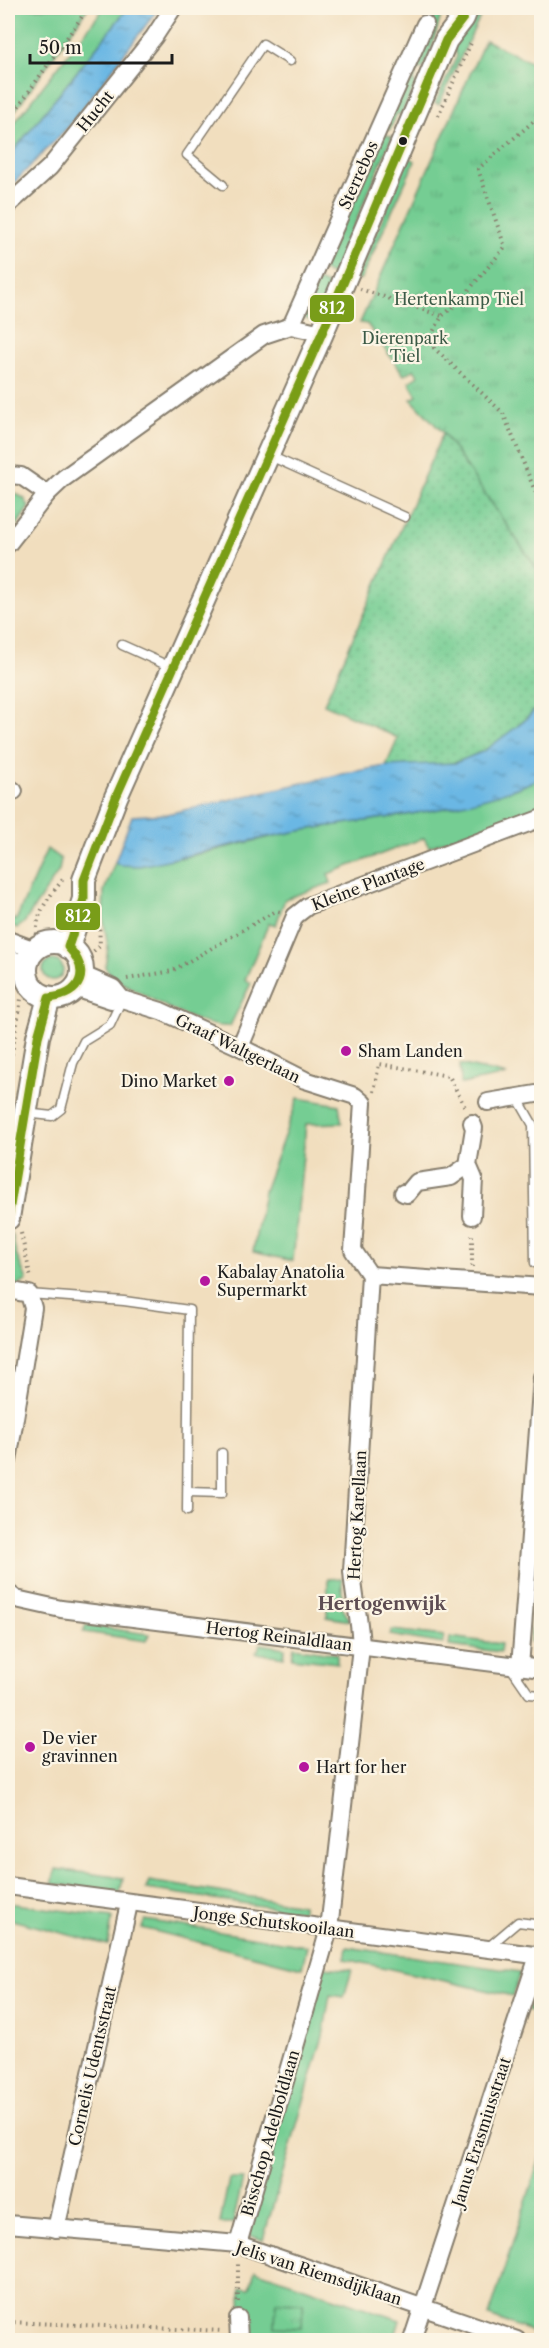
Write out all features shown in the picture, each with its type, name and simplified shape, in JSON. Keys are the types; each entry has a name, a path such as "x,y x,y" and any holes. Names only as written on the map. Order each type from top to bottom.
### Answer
{"main road":[{"path":"446,40 449,8"},
{"path":"8,1218 38,1037 36,996 28,981 41,949 72,895 84,880 116,797 344,283 446,40 463,18 466,8"},
{"path":"36,996 65,996 88,981 78,956 41,949"},
{"path":"8,1150 30,1014 36,996"}],"street":[{"name":"Hucht","path":"8,205 50,167 154,37 173,8"},
{"name":"Sterrebos","path":"291,326 425,24"},
{"path":"8,544 47,494 64,478 264,335 291,326 322,333"},
{"path":"8,475 21,476 47,494"},
{"name":"Kleine Plantage","path":"240,1047 295,916 308,906 542,818"},
{"path":"8,940 41,949"},
{"name":"Graaf Waltgerlaan","path":"88,981 111,1000 123,999 161,1011 305,1080 359,1099"},
{"name":"Graaf Waltgerlaan","path":"88,981 113,988 123,999"},
{"path":"488,1102 542,1093"},
{"path":"359,1099 353,1251 370,1275 542,1287"},
{"path":"472,1123 474,1128 468,1166 474,1179 472,1216"},
{"path":"403,1193 407,1194 417,1182 451,1177 468,1166"},
{"name":"Hertog Karellaan","path":"329,1929 361,1647 360,1619 354,1595 352,1571 370,1275"},
{"path":"8,1290 29,1294 33,1308 8,1461"},
{"path":"515,1666 542,1377"},
{"name":"Hertog Reinaldlaan","path":"10,1598 61,1609 542,1669"},
{"name":"Jonge Schutskooilaan","path":"8,1886 129,1904 540,1956"},
{"name":"Cornelis Udentsstraat","path":"56,2229 129,1904"},
{"name":"Bisschop Adelboldlaan","path":"238,2244 329,1929"},
{"name":"Janus Erasmiusstraat","path":"412,2340 540,1956"},
{"name":"Jelis van Riemsdijklaan","path":"8,2224 238,2244 517,2340"}],"lane":[{"path":"224,185 187,155 263,44 290,61"},
{"path":"268,454 405,517"},
{"path":"122,645 173,668"},
{"path":"25,1113 52,1116 61,1109 73,1063 84,1041 110,1025 123,999"},
{"path":"517,1097 533,1125 535,1263"},
{"path":"29,1294 123,1301 189,1310 187,1511"},
{"path":"188,1492 222,1493 222,1453"},
{"path":"515,1666 529,1694 542,1695"},
{"path":"485,1949 518,1922 542,1925"}],"path":[{"path":"8,121 88,8"},
{"path":"542,114 478,169 505,247 458,303 442,316 433,332 434,348 503,413 542,508"},
{"path":"344,283 442,316"},
{"path":"36,996 17,977 41,949 87,952 92,966 88,981 108,976 124,980 143,978 172,970 276,911 295,916"},
{"path":"8,1078 21,999 36,996"},
{"path":"359,1099 373,1100 379,1064 448,1076 469,1114 488,1102"},
{"path":"472,1216 472,1282"},
{"path":"8,2322 239,2330 238,2244"}],"green space":[{"path":"8,8 88,8 8,121"},
{"path":"104,8 128,8 8,158 8,131"},
{"path":"435,8 443,8 432,47 423,69 419,68 417,72 410,69"},
{"path":"472,8 484,8 439,104 435,103 457,56 453,46"},
{"name":"Hertenkamp Tiel","path":"485,40 541,67 541,575 443,433 411,399 417,396 409,382 418,376 414,369 404,375 367,324 360,323"},
{"path":"408,73 416,76 413,82 416,83 401,115 397,113 390,130 384,128"},
{"path":"382,133 392,137 333,275 321,270"},
{"path":"409,157 415,161 361,279 356,279"},
{"path":"318,281 332,287 319,322 302,318"},
{"path":"443,433 541,575 541,704 503,739 468,758 440,765 386,766 398,738 324,704"},
{"path":"8,490 24,498 29,507 8,539"},
{"path":"541,778 541,806 429,847 424,838 328,874 331,883 285,899 276,925 269,923 245,980 251,983 230,1026 217,1026 187,1017 115,979 105,967 108,948 103,917 104,891 115,862 120,865 180,858 272,836 434,810 489,797"},
{"path":"47,849 61,859 59,871 24,923 17,928 8,924 8,918 16,920"},
{"path":"49,960 57,960 63,966 63,974 57,980 49,980 43,974 43,966"},
{"path":"460,1064 507,1075 461,1084"},
{"path":"298,1098 339,1105 342,1123 306,1124 293,1261 253,1252 264,1191"},
{"path":"12,1233 16,1254 27,1280 18,1286 8,1281 8,1256"},
{"path":"342,1578 342,1607 350,1621 327,1617 328,1579"},
{"path":"535,1597 541,1597 541,1644 530,1642"},
{"path":"86,1625 149,1634 146,1641 83,1632"},
{"path":"392,1630 444,1636 443,1644 390,1635"},
{"path":"450,1637 501,1644 500,1652 449,1646"},
{"path":"261,1644 285,1648 284,1657 256,1653"},
{"path":"294,1647 337,1654 337,1663 292,1658"},
{"path":"56,1869 123,1878 120,1893 52,1884"},
{"path":"149,1881 302,1905 302,1912 146,1889"},
{"path":"8,1903 112,1917 108,1945 8,1919"},
{"path":"145,1920 307,1946 302,1968 142,1928"},
{"path":"347,1947 521,1972 513,1996 345,1959"},
{"path":"324,1967 352,1970 344,1997 330,1995 323,2036 263,2240 248,2235"},
{"path":"541,1978 541,2009 538,2015 528,2010"},
{"path":"541,2155 541,2335 489,2316"},
{"path":"229,2179 243,2179 233,2223 220,2223"},
{"path":"255,2270 400,2320 396,2333 405,2336 404,2340 391,2340 391,2337 242,2340 241,2288 250,2288"},
{"path":"276,2302 303,2303 302,2328 275,2327"}],"water":[{"path":"128,8 159,8 69,126 8,189 8,158"},
{"path":"541,704 541,778 515,789 434,810 300,831 139,866 120,865 115,862 132,816 167,814 386,766 455,763 484,751 523,722"}],"transit line":[{"name":"812","path":"8,1218 38,1037 49,998 60,996 76,987 81,973 75,956 68,947 84,899 84,880 116,797 322,333 446,40 463,18 467,8"}],"place":[{"name":"Sham Landen","path":"346,1051"},
{"name":"Dino Market","path":"229,1081"},
{"name":"Kabalay Anatolia Supermarkt","path":"205,1281"},
{"name":"De vier gravinnen","path":"30,1747"},
{"name":"Hart for her","path":"304,1767"}],"district":[{"name":"Hertogenwijk","path":"382,1604"}],"park label":[{"name":"Dierenpark Tiel","path":"405,347"}]}
